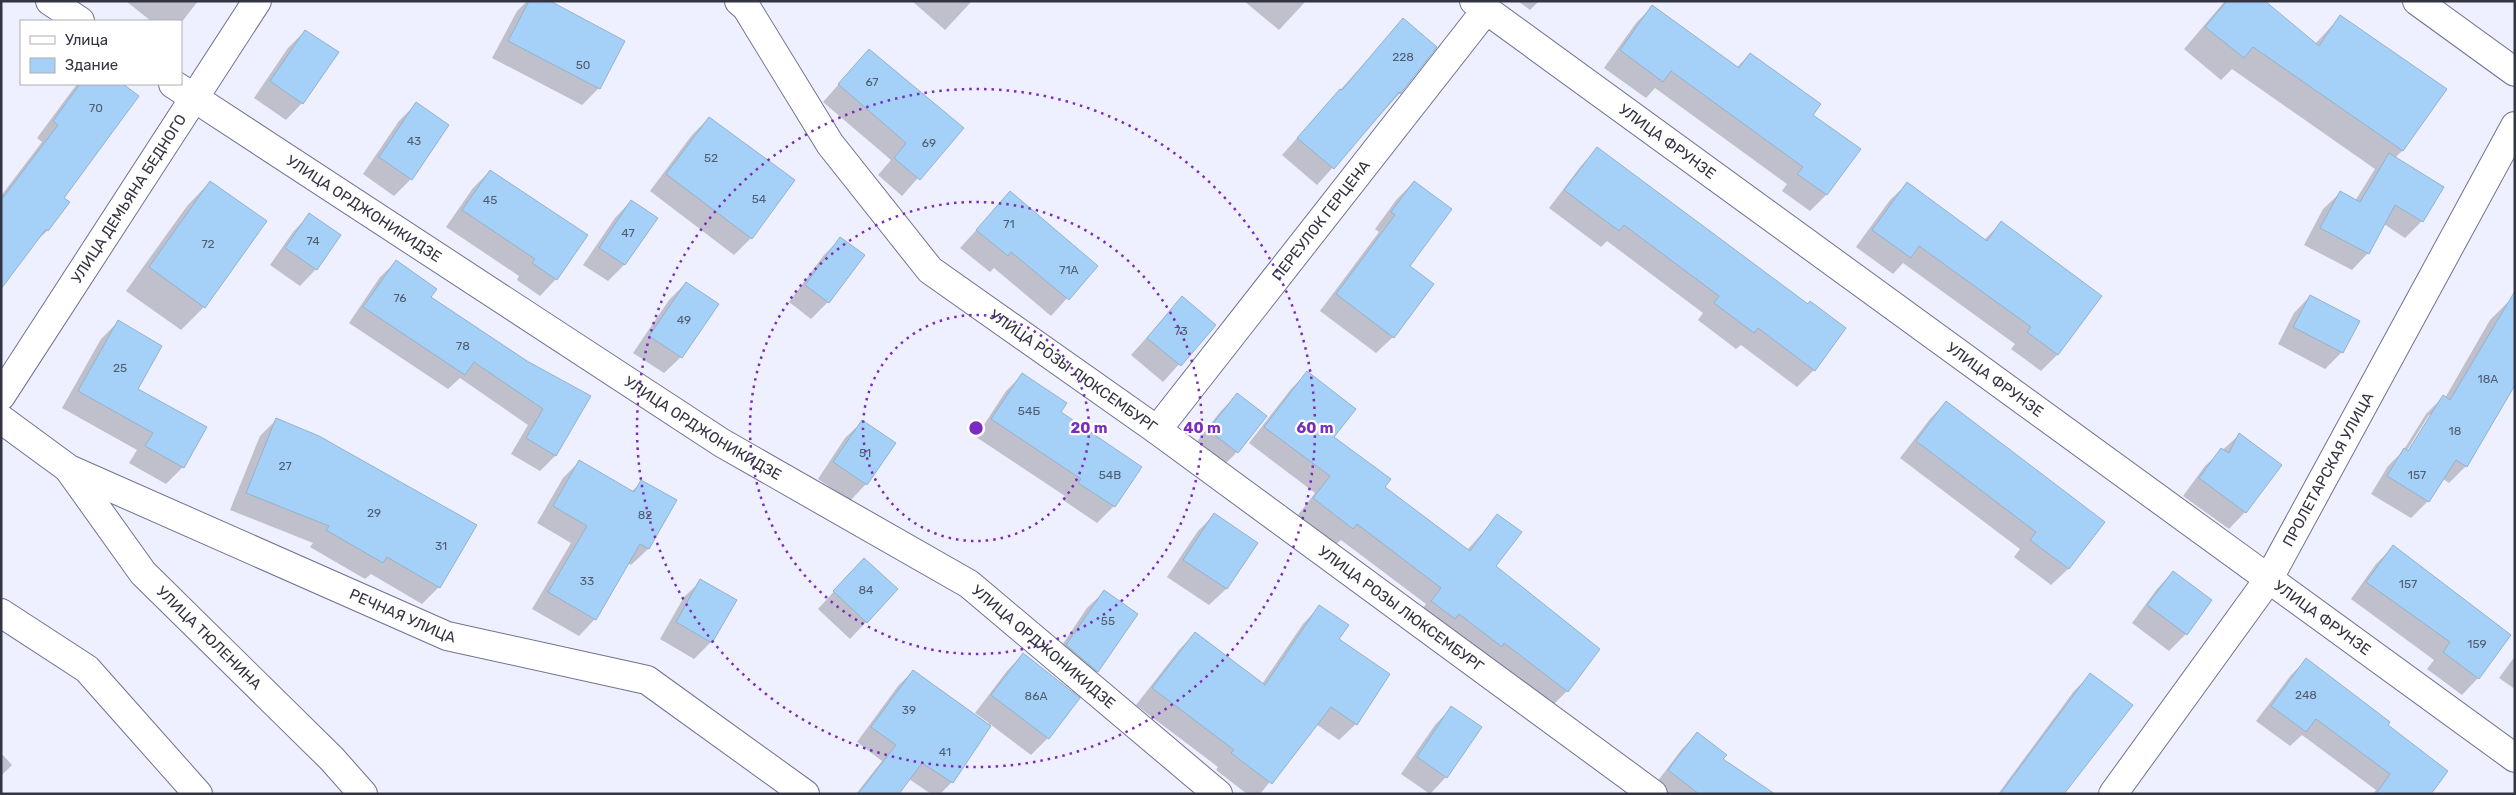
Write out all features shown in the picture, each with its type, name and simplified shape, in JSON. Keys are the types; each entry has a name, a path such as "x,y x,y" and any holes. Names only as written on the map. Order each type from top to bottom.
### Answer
{"street":[{"path":"50,1 78,20"},
{"name":"УЛИЦА ДЕМЬЯНА БЕДНОГО","path":"1,396 184,91 258,1"},
{"path":"2418,1 2515,72"},
{"name":"УЛИЦА РОЗЫ ЛЮКСЕМБУРГ","path":"745,3 830,144 930,270 1157,430 1653,794"},
{"name":"ПЕРЕУЛОК ГЕРЦЕНА","path":"1157,430 1480,6"},
{"name":"УЛИЦА ФРУНЗЕ","path":"1480,6 2515,758"},
{"name":"УЛИЦА ОРДЖОНИКИДЗЕ","path":"184,91 722,443 969,584 1218,794"},
{"name":"ПРОЛЕТАРСКАЯ УЛИЦА","path":"2113,794 2268,580 2515,126"},
{"name":"РЕЧНАЯ УЛИЦА","path":"1,419 69,469 446,636 648,680 805,794"},
{"name":"УЛИЦА ТЮЛЕНИНА","path":"69,469 143,573 332,759 363,794"},
{"path":"1,613 87,670 198,794"}],"building":[{"path":"529,1 550,1 625,41 600,89 508,41"},
{"path":"2227,1 2265,1 2319,46 2340,15 2447,89 2403,151 2253,47 2244,58 2205,27"},
{"path":"1652,5 1739,68 1750,53 1821,104 1813,115 1861,149 1827,195 1797,174 1803,167 1671,71 1663,82 1620,50"},
{"path":"1403,18 1437,47 1400,94 1399,92 1334,169 1297,138 1340,89 1342,90"},
{"path":"305,30 339,52 303,104 270,81"},
{"path":"869,49 964,128 920,180 894,158 906,143 838,84"},
{"path":"79,85 124,85 139,96 64,198 70,202 48,231 46,229 1,289 1,200 58,125 53,121"},
{"path":"416,102 449,125 412,180 379,157"},
{"path":"709,117 795,180 752,239 666,174"},
{"path":"1597,147 1808,304 1810,301 1846,328 1815,371 1758,328 1754,333 1714,303 1719,296 1624,225 1619,231 1564,190"},
{"path":"2389,153 2444,187 2423,222 2395,205 2369,254 2320,228 2340,191 2360,202"},
{"path":"490,170 588,235 557,280 532,263 535,259 462,210"},
{"path":"210,181 267,221 205,308 149,267"},
{"path":"1414,181 1452,209 1410,266 1434,284 1394,338 1336,294 1395,215 1391,212"},
{"path":"1907,182 1987,241 2001,221 2102,296 2058,355 2027,332 2031,327 1919,246 1911,258 1872,230"},
{"path":"1010,191 1098,266 1069,300 1011,252 1008,256 976,230"},
{"path":"631,200 658,218 625,265 599,248"},
{"path":"309,213 341,235 317,270 285,248"},
{"path":"840,237 865,255 829,303 805,285"},
{"path":"396,260 437,289 431,297 527,361 591,396 556,456 526,438 543,409 474,362 465,375 363,307"},
{"path":"686,282 719,304 682,358 649,336"},
{"path":"2515,291 2515,385 2467,467 2456,460 2429,502 2387,476 2404,448 2408,451 2443,395 2450,400"},
{"path":"2310,295 2360,321 2343,353 2293,327"},
{"path":"1182,296 1216,325 1181,366 1147,338"},
{"path":"118,320 162,346 138,389 207,427 184,468 145,446 153,433 78,391"},
{"path":"1307,371 1356,409 1334,437 1391,479 1385,487 1470,551 1497,514 1522,532 1496,566 1600,649 1568,692 1504,643 1502,647 1459,614 1455,619 1431,601 1441,588 1357,524 1353,529 1313,498 1330,476 1264,427"},
{"path":"1022,373 1067,403 1061,412 1142,467 1115,507 1078,483 1081,479 991,419"},
{"path":"1237,393 1267,416 1238,453 1208,430"},
{"path":"1946,401 2105,522 2069,569 2030,540 2036,532 1916,441"},
{"path":"276,418 319,436 477,525 440,588 387,557 383,563 326,530 329,526 246,493"},
{"path":"862,420 896,443 867,485 833,462"},
{"path":"2239,433 2282,465 2246,513 2199,478 2221,448 2229,453"},
{"path":"579,460 634,492 641,480 677,500 649,549 640,544 596,620 548,592 587,526 553,506"},
{"path":"1214,513 1258,543 1227,589 1183,560"},
{"path":"2393,545 2511,635 2479,679 2443,652 2450,642 2366,582"},
{"path":"864,558 898,589 867,623 833,591"},
{"path":"2173,571 2212,600 2187,635 2147,605"},
{"path":"700,579 737,600 712,643 676,622"},
{"path":"1104,590 1138,614 1098,672 1066,645"},
{"path":"1319,605 1349,625 1339,639 1390,674 1357,725 1331,707 1272,784 1231,753 1234,750 1152,688 1195,632 1265,685"},
{"path":"1023,653 1080,698 1049,739 991,695"},
{"path":"2306,658 2390,722 2388,725 2448,771 2431,794 2376,794 2390,774 2316,719 2306,732 2271,706"},
{"path":"913,670 991,726 953,783 922,763 899,794 858,794 896,745 871,727"},
{"path":"2090,673 2133,705 2064,794 2000,794"},
{"path":"1451,706 1482,727 1447,778 1417,757"},
{"path":"1697,732 1727,755 1723,759 1775,794 1699,794 1668,770"}]}
